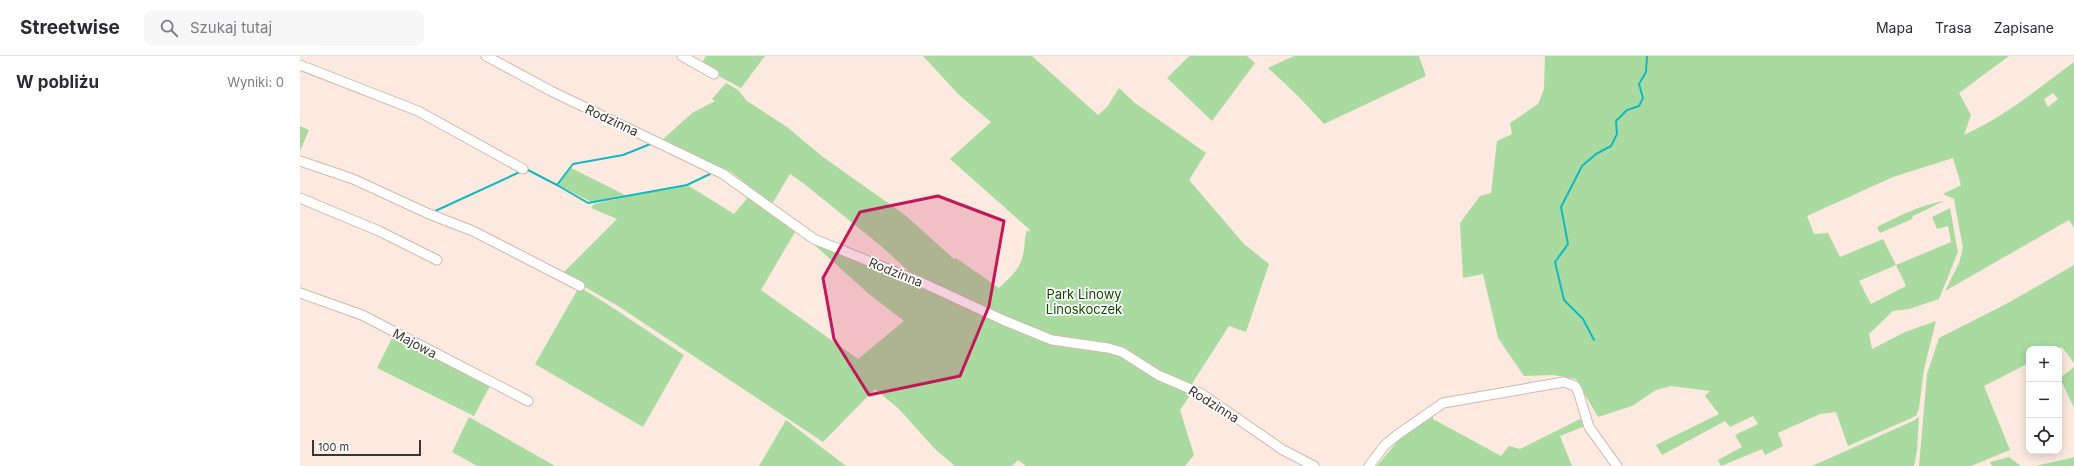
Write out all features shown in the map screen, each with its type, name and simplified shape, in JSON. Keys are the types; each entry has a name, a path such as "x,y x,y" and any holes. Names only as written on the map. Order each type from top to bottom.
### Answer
{"street":[{"name":"Rodzinna","path":"486,56 551,91 723,174 814,239 923,283 1052,340 1108,348 1122,352 1158,375 1202,394 1283,450 1314,466"},
{"path":"682,56 714,74"},
{"path":"300,65 418,112 523,169"},
{"path":"300,161 353,179 429,214 473,231 580,286"},
{"path":"300,198 379,231 437,260"},
{"name":"Majowa","path":"300,293 362,316 528,401"},
{"path":"1369,466 1381,450 1397,435 1443,403 1564,382 1575,386 1578,391 1589,427 1600,445 1617,466"}],"highlighted area":[{"path":"938,196 1004,221 989,306 960,376 869,395 834,339 823,278 860,212"}],"green space":[{"path":"706,56 765,56 741,88 700,66"},
{"name":"Park Linowy Linoskoczek","path":"923,56 1032,56 1098,115 1107,107 1119,88 1135,103 1206,153 1189,180 1244,244 1269,264 1246,332 1229,326 1193,382 1191,394 1180,410 1194,455 1185,466 1026,466 1018,460 1012,466 955,466 935,449 899,409 875,389 823,442 618,306 562,274 617,219 591,208 594,204 657,190 689,186 734,214 749,196 795,232 761,290 858,359 904,321 869,294 810,241 890,275 899,277 914,276 881,246 803,183 790,174 772,204 731,172 660,142 692,113 715,101 712,99 726,83 738,90 747,101 787,127 823,157 905,215 954,259 956,258 999,288 1014,273 1022,260 1025,237 1027,230 1029,232 1030,230 950,159 991,122 959,95"},
{"path":"1189,56 1247,56 1255,63 1212,121 1167,78"},
{"path":"1294,56 1419,56 1426,76 1324,124 1299,97 1268,68"},
{"path":"1545,56 2009,56 1959,93 1971,115 1964,135 2008,110 2074,62 2074,228 2069,220 1945,291 1959,263 1963,248 1954,199 1943,194 1961,185 1953,158 1893,177 1807,216 1814,234 1828,233 1840,257 1883,239 1896,265 1951,242 1948,226 1937,229 1932,217 1950,208 1958,252 1939,299 1909,309 1893,311 1869,334 1872,349 1905,332 1936,321 1924,369 1919,408 1916,416 1848,446 1836,412 1820,414 1778,433 1783,446 1765,455 1762,449 1721,466 1718,460 1742,447 1735,435 1758,424 1753,416 1730,427 1725,421 1662,455 1656,445 1719,414 1705,396 1710,391 1671,386 1656,390 1632,406 1598,417 1576,379 1553,375 1524,376 1498,338 1483,274 1463,278 1460,223 1480,196 1491,193 1497,141 1512,134 1510,123 1538,104 1544,89","holes":["2053,93 2058,99 2048,107 2044,99","1896,265 1906,286 1871,304 1859,281"]},
{"path":"300,126 309,130 300,151"},
{"path":"571,168 625,195 591,202 558,185"},
{"path":"1944,201 1913,216 1912,219 1880,233 1877,227 1918,208"},
{"path":"2074,265 2074,363 2062,346 2026,346 2026,365 1984,386 2010,450 1971,466 1919,466 1927,374 1939,338 2008,303"},
{"path":"579,287 606,303 684,355 643,427 535,364"},
{"path":"394,334 491,384 474,416 377,368"},
{"path":"2074,367 2074,408 2062,382 2062,376"},
{"path":"1433,414 1433,419 1501,456 1509,446 1520,449 1580,419 1585,426 1560,436 1572,466 1377,466 1406,431"},
{"path":"469,417 555,466 477,466 452,452"},
{"path":"1919,417 1917,450 1914,466 1812,466 1913,421"},
{"path":"786,420 846,466 759,466"},
{"path":"2009,457 2021,466 1992,466 1990,462"},
{"path":"2074,457 2074,466 2035,466 2071,458"}],"waterway":[{"path":"1594,340 1583,319 1564,300 1555,262 1568,244 1561,207 1582,166 1596,154 1611,146 1617,134 1616,121 1627,110 1639,106 1643,98 1639,84 1646,72 1647,56"},
{"path":"526,169 557,185 573,164 623,155 653,143"},
{"path":"433,212 522,171"},
{"path":"557,185 588,203 687,185 710,174"}]}
